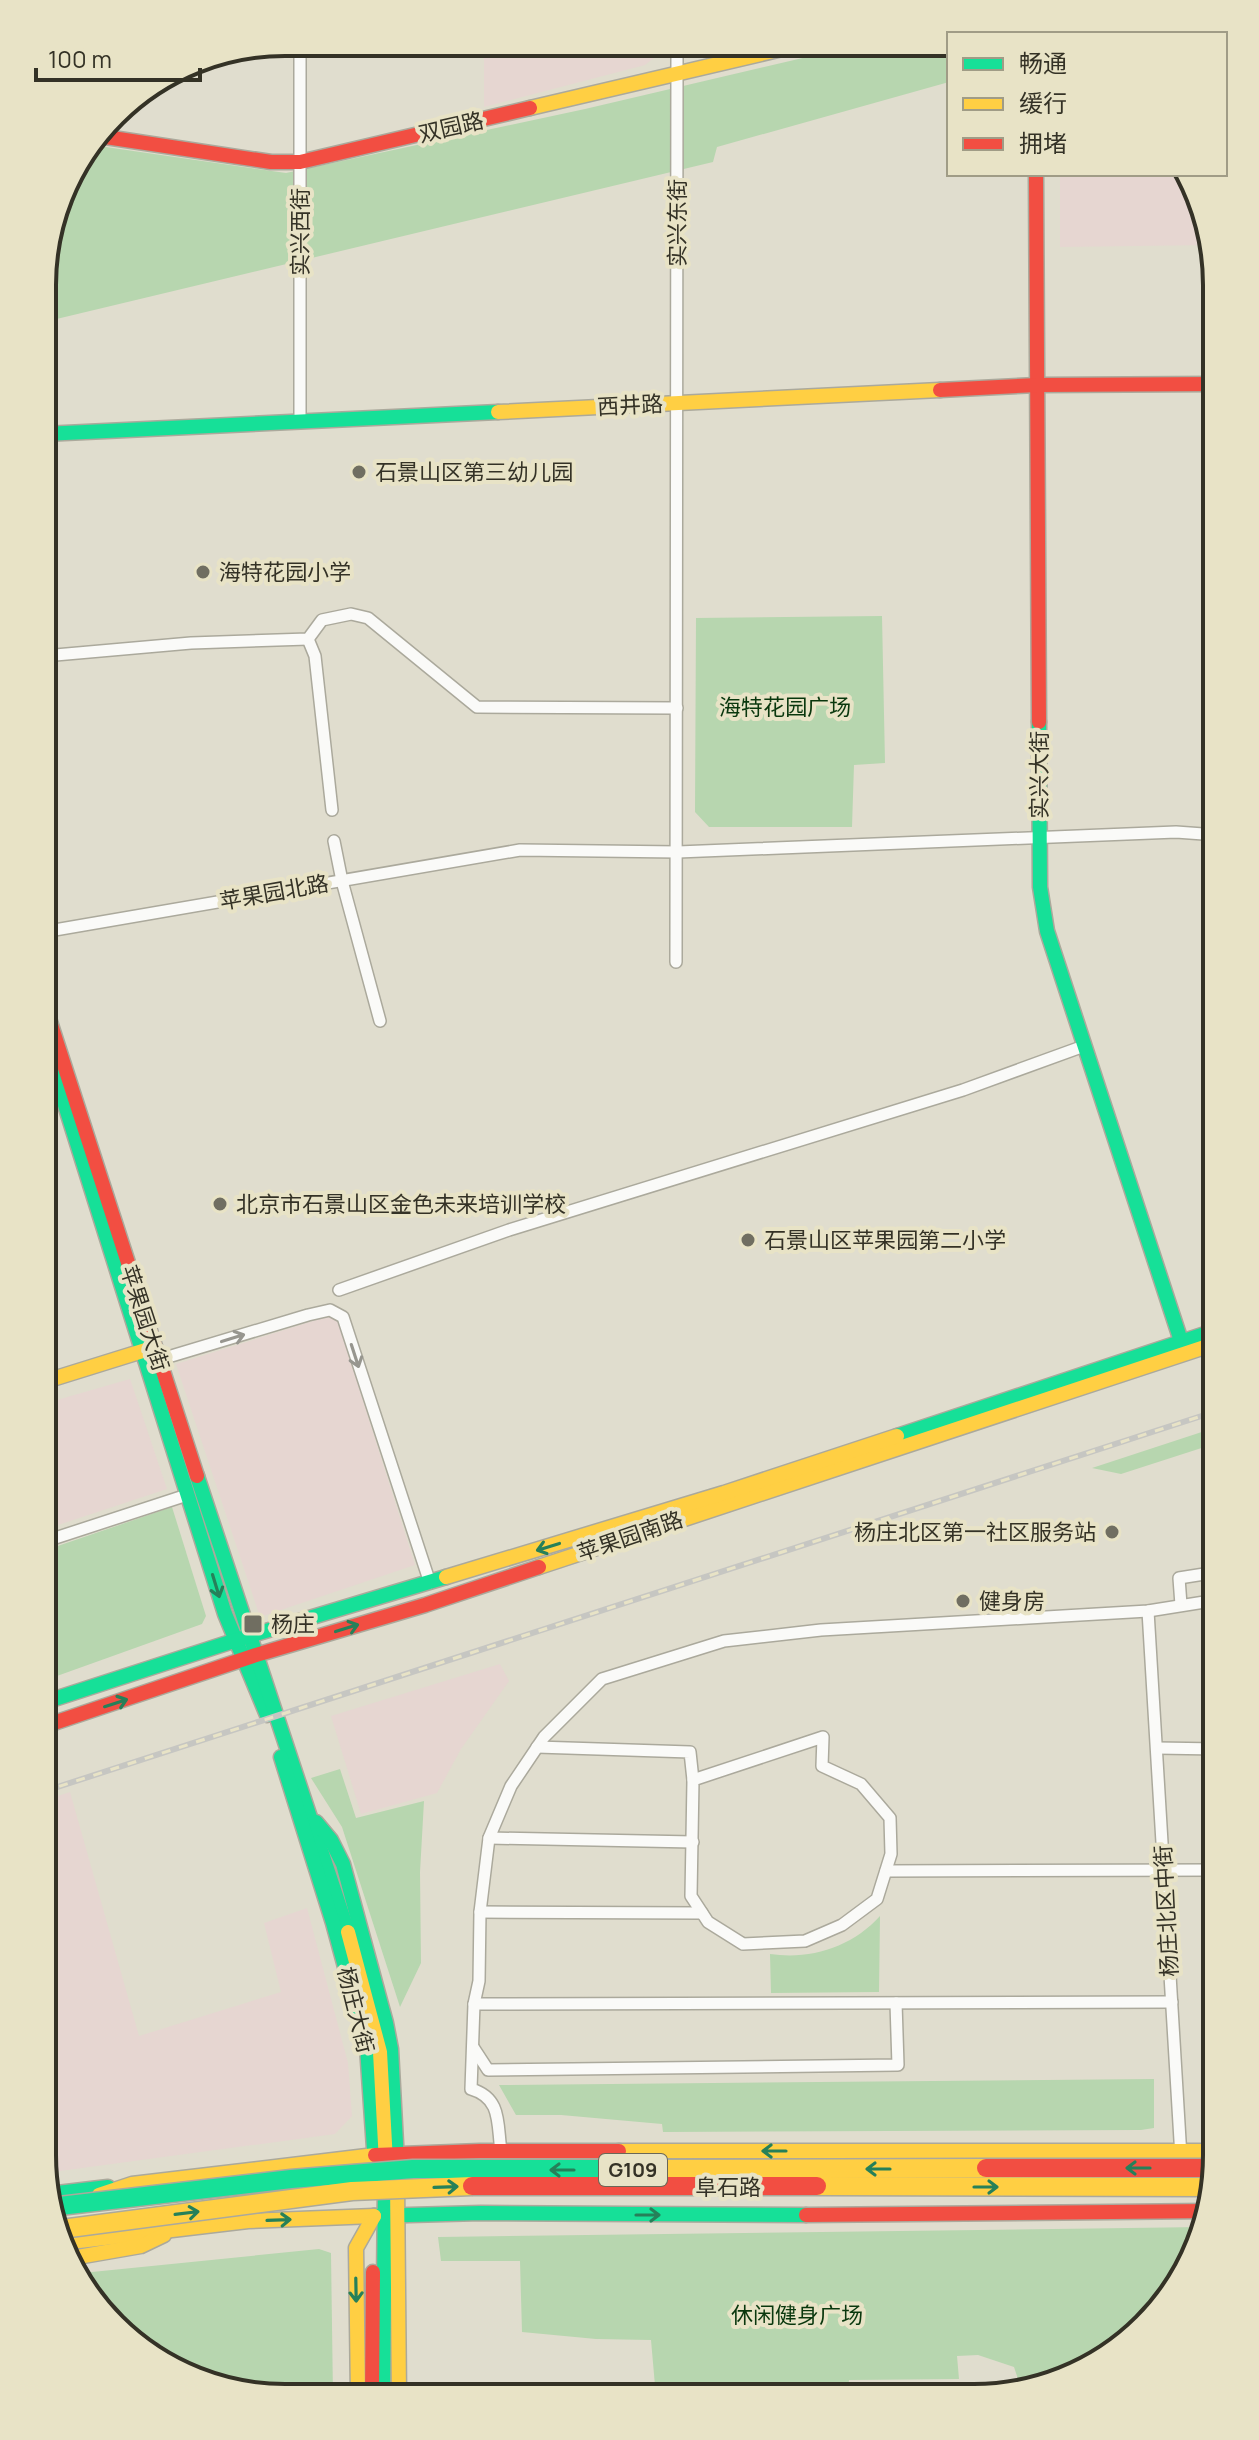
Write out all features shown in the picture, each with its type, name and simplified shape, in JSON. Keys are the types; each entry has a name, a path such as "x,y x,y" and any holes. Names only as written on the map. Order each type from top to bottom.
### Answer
{"main road":[{"name":"双园路","path":"110,138 271,162 300,162 751,56"},
{"name":"实兴大街","path":"1036,176 1040,887 1045,921 1183,1347"},
{"name":"西井路","path":"56,433 1037,385 1203,384"},
{"name":"苹果园大街","path":"56,1067 243,1638"},
{"name":"苹果园南路","path":"56,1722 251,1656 425,1605 1183,1347 1203,1337"},
{"name":"苹果园南路","path":"56,1698 243,1638 724,1493 1183,1347 1203,1345"},
{"name":"苹果园大街","path":"151,1353 187,1495 225,1614 243,1638"},
{"path":"56,1379 151,1353"},
{"name":"杨庄大街","path":"243,1638 310,1815 331,1840 343,1864 391,2049 385,2215 373,2384"},
{"name":"杨庄大街","path":"251,1656 359,2015 386,2154"},
{"path":"480,2151 481,2213"},
{"name":"阜石路","path":"62,2206 132,2184 386,2154 480,2151 1203,2151"},
{"name":"阜石路","path":"62,2208 291,2179 413,2169 1203,2168"},
{"path":"59,2193 132,2184"},
{"name":"阜石路","path":"68,2228 352,2191 472,2186 1201,2187"},
{"name":"阜石路","path":"74,2242 248,2221 385,2215 1052,2214 1196,2210"},
{"path":"358,2384 356,2248 385,2215"},
{"path":"383,2384 385,2215"},
{"name":"杨庄大街","path":"385,2215 398,2384"},
{"path":"80,2257 141,2246 179,2229"}],"street":[{"name":"实兴西街","path":"300,56 300,422"},
{"name":"实兴东街","path":"676,962 677,56"},
{"path":"308,639 322,620 351,614 368,618 477,707 677,708"},
{"path":"56,655 191,643 308,639"},
{"path":"308,639 315,656 332,810"},
{"name":"苹果园北路","path":"56,930 504,851 678,852 1176,832 1203,834"},
{"path":"334,841 380,1021"},
{"path":"339,1290 509,1230 963,1090 1084,1046"},
{"path":"151,1353 330,1310 343,1317 430,1583"},
{"path":"56,1538 187,1495"},
{"path":"1181,1605 1179,1578 1203,1574"},
{"path":"501,2151 495,2104 485,2093 471,2089 474,2004 479,1981 480,1912 489,1838 511,1786 537,1747 602,1679 724,1641 821,1630 1148,1611 1203,1602"},
{"name":"杨庄北区中街","path":"1148,1611 1185,2210"},
{"path":"537,1747 690,1752 693,1780 691,1896 708,1922 743,1944 805,1941 842,1925 877,1899 891,1854 890,1818 861,1784 822,1766 823,1737 693,1780"},
{"path":"1157,1748 1203,1749"},
{"path":"489,1838 693,1842"},
{"path":"886,1871 1203,1870"},
{"path":"480,1912 702,1913"},
{"path":"474,2004 1172,2002"},
{"path":"473,2047 488,2070 898,2065 896,2003"}],"shaded area":[{"path":"484,56 656,56 645,65 484,107"},
{"path":"1060,176 1174,176 1191,212 1200,245 1060,247"},
{"path":"329,1316 337,1319 415,1565 260,1617 176,1364"},
{"path":"130,1379 167,1489 56,1526 56,1400"},
{"path":"500,1664 509,1681 461,1749 437,1793 361,1814 331,1716"},
{"path":"70,1792 139,2036 281,1992 264,1923 307,1908 348,2063 352,2116 335,2134 57,2171 56,1796"}],"green space":[{"path":"811,56 947,56 947,83 717,147 713,162 56,319 58,255 64,226 73,198 103,147 286,173 585,109"},
{"name":"海特花园广场","path":"882,616 885,763 854,765 852,827 709,827 695,812 696,618"},
{"path":"1203,1432 1203,1448 1121,1474 1092,1468"},
{"path":"172,1507 206,1616 202,1624 56,1676 56,1547"},
{"path":"340,1769 356,1818 424,1801 420,1872 421,1963 400,2007 342,1827 311,1778"},
{"path":"880,1916 879,1992 771,1993 770,1954 801,1955 830,1949 857,1936"},
{"path":"1154,2079 1154,2128 1141,2130 663,2132 662,2124 561,2115 516,2115 499,2085"},
{"name":"休闲健身广场","path":"1191,2227 1164,2282 1136,2317 1113,2337 1075,2360 1018,2380 1014,2367 978,2355 957,2356 959,2379 849,2380 849,2384 655,2384 651,2340 596,2339 522,2332 520,2261 441,2261 438,2237"},
{"path":"319,2249 331,2253 333,2384 255,2382 198,2367 171,2353 134,2327 113,2306 89,2272"}],"railway":[{"path":"56,1787 1203,1416"}],"traffic: fast":[{"path":"56,433 498,412"},
{"path":"1039,722 1040,887 1047,931 1183,1347"},
{"path":"56,1076 225,1614 267,1715"},
{"path":"897,1436 1203,1335"},
{"path":"197,1476 348,1932"},
{"path":"56,1698 446,1577"},
{"path":"281,1757 333,1923 367,2047 375,2163"},
{"path":"316,1822 331,1840 343,1864 386,2023 391,2049 397,2162"},
{"path":"62,2206 291,2179 413,2169 649,2169"},
{"path":"383,2384 385,2183"},
{"path":"59,2193 108,2187"},
{"path":"374,2216 481,2213 806,2215"}],"traffic: slow":[{"path":"530,108 752,56"},
{"path":"498,412 940,390"},
{"path":"539,1567 1203,1348"},
{"path":"56,1378 149,1349"},
{"path":"446,1577 724,1493 897,1436"},
{"path":"348,1932 380,2052 386,2162"},
{"path":"619,2151 1203,2151"},
{"path":"99,2195 132,2184 375,2155"},
{"path":"649,2169 986,2168"},
{"path":"397,2183 399,2384"},
{"path":"68,2228 352,2191 472,2186"},
{"path":"817,2186 1201,2187"},
{"path":"74,2242 248,2221 374,2216"},
{"path":"358,2384 356,2248 374,2216"},
{"path":"80,2257 141,2246 164,2235"}],"traffic: jam":[{"path":"110,138 271,162 300,162 530,108"},
{"path":"1036,176 1039,722"},
{"path":"940,390 1037,385 1203,384"},
{"path":"56,1040 197,1476"},
{"path":"56,1722 256,1655 425,1605 539,1567"},
{"path":"375,2155 619,2151"},
{"path":"986,2168 1203,2168"},
{"path":"472,2186 817,2186"},
{"path":"806,2215 1196,2211"},
{"path":"372,2384 373,2272"}],"place":[{"name":"石景山区第三幼儿园","path":"359,472"},
{"name":"海特花园小学","path":"203,572"},
{"name":"北京市石景山区金色未来培训学校","path":"220,1204"},
{"name":"石景山区苹果园第二小学","path":"748,1240"},
{"name":"杨庄北区第一社区服务站","path":"1112,1532"},
{"name":"健身房","path":"963,1601"},
{"name":"杨庄","path":"253,1624"}]}
